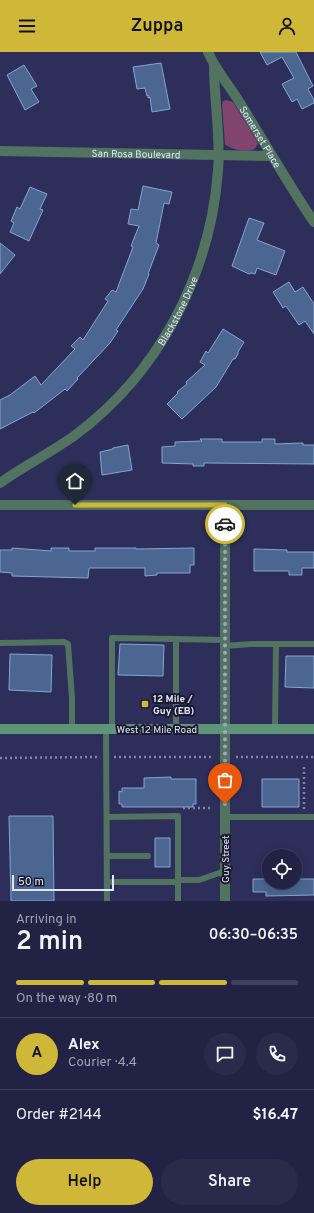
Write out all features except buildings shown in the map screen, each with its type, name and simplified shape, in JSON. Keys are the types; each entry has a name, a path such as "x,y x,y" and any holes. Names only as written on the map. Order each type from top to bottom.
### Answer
{"main road":[{"name":"West 12 Mile Road","path":"0,729 314,729"}],"street":[{"name":"Somerset Place","path":"208,52 214,66 231,88 314,222"},
{"name":"Blackstone Drive","path":"0,483 74,436 102,413 133,382 168,333 185,301 199,262 212,215 218,172 219,155 214,66"},
{"name":"San Rosa Boulevard","path":"0,152 272,156"},
{"path":"0,505 314,505"},
{"name":"Guy Street","path":"225,505 225,901"}],"lane":[{"path":"107,901 107,817 112,638 176,639 251,644 314,644"},
{"path":"176,639 176,729"},
{"path":"0,643 64,642 68,644 72,698 72,729"},
{"path":"275,729 276,644"},
{"path":"107,817 178,816 178,901"},
{"path":"225,818 314,817"},
{"path":"107,856 148,856"},
{"path":"107,882 199,880 225,870"}],"path":[{"path":"238,757 314,756"},
{"path":"301,810 304,807 304,764"},
{"path":"181,808 210,808"}],"shaded area":[{"path":"226,100 233,102 257,141 258,144 254,149 247,151 238,150 225,144 222,104 223,101"}],"way so far":[{"path":"225,524 225,804"}],"place":[{"name":"12 Mile / Guy (EB)","path":"145,704"}],"route":[{"path":"75,505 225,505 225,524"}]}
